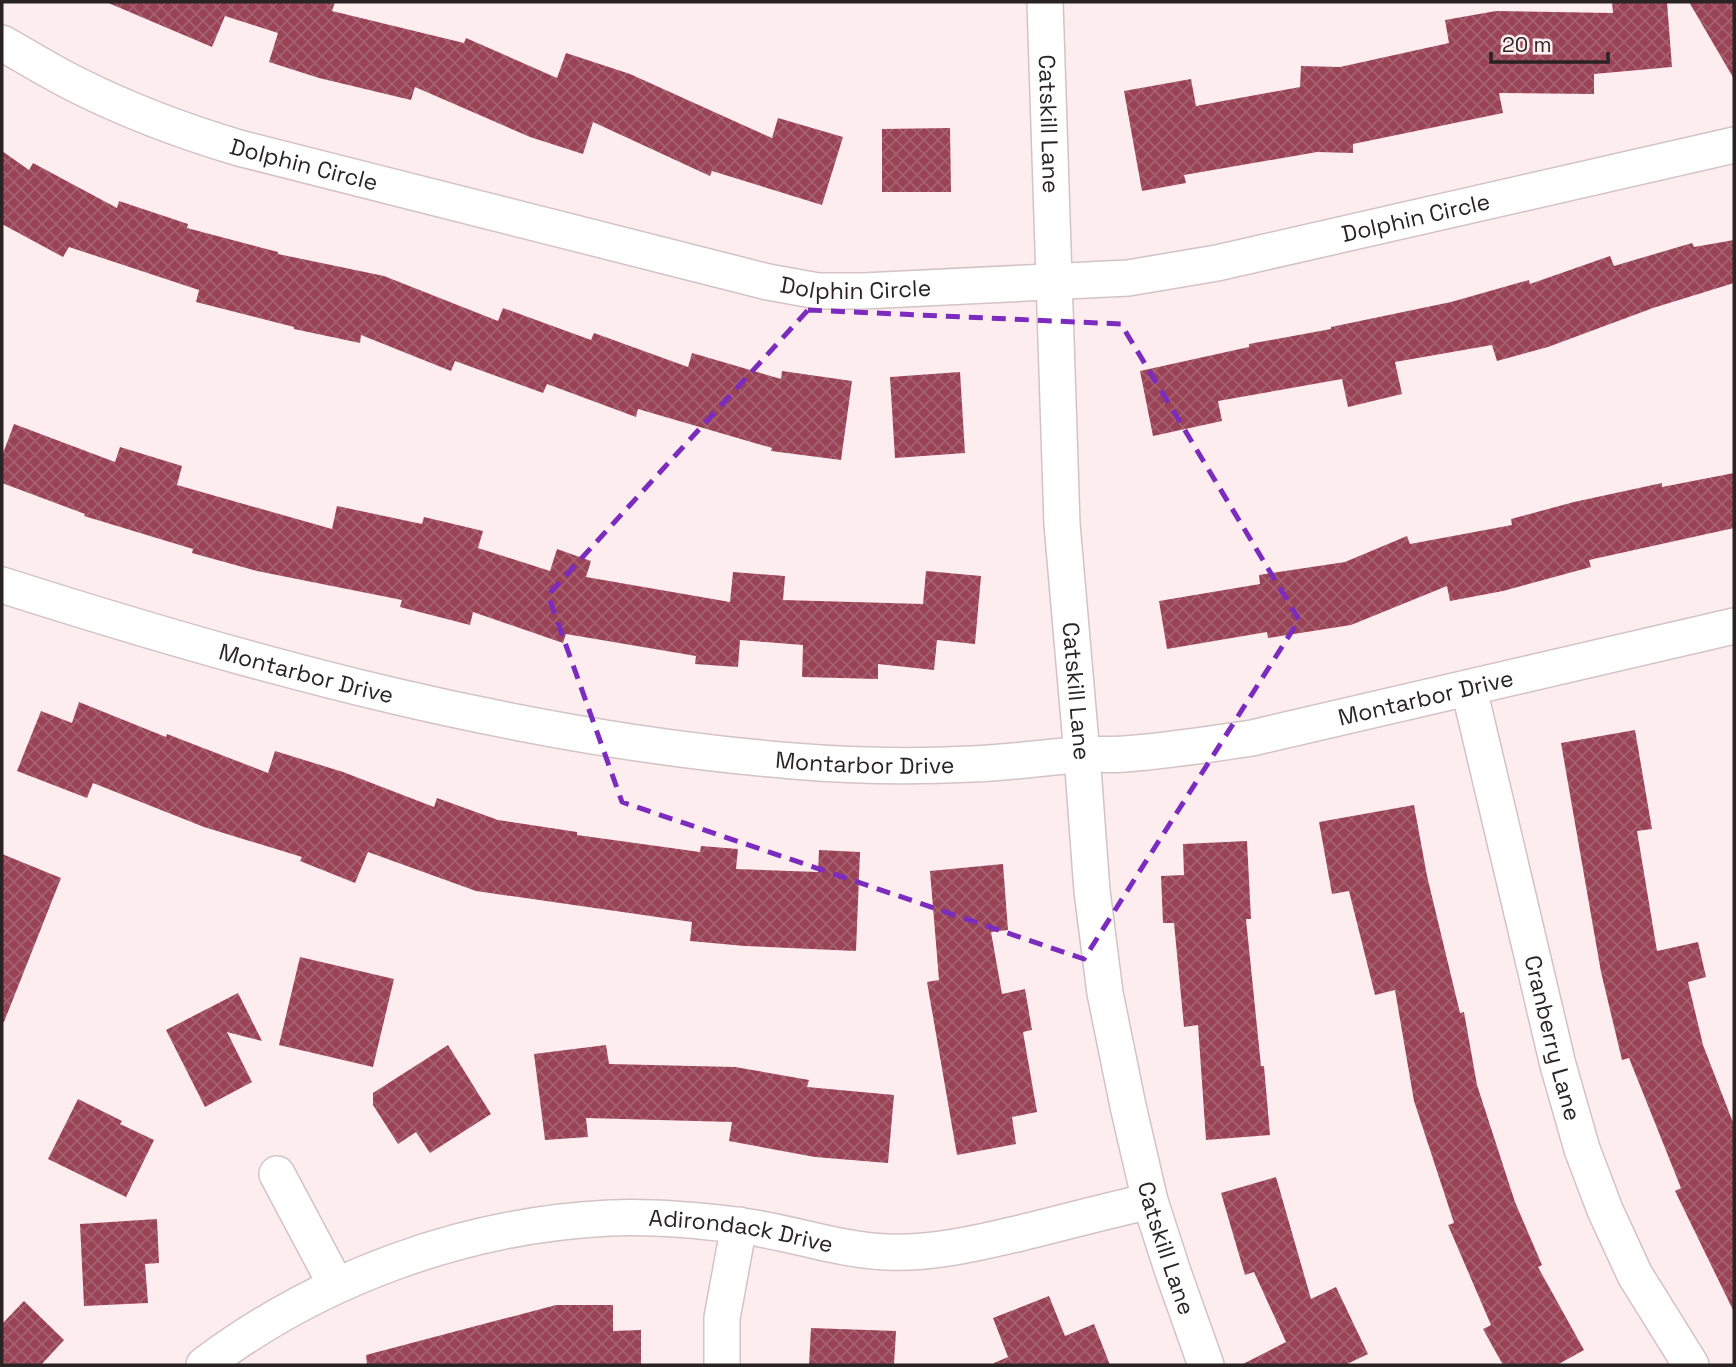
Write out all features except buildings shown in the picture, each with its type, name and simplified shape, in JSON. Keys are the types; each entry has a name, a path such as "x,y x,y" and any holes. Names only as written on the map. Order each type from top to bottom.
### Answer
{"street":[{"name":"Catskill Lane","path":"1045,2 1062,524 1092,891 1105,993 1150,1201 1206,1365"},
{"name":"Dolphin Circle","path":"2,43 73,83 188,133 768,282 818,291 863,292 1128,278 1217,263 1734,145"},
{"name":"Montarbor Drive","path":"2,585 95,615 408,701 523,725 695,751 795,761 883,765 972,764 1172,749 1252,738 1734,626"},
{"name":"Cranberry Lane","path":"1469,689 1558,1065 1581,1149 1635,1275 1691,1365"},
{"path":"277,1174 336,1285"},
{"name":"Adirondack Drive","path":"204,1365 229,1346 280,1315 336,1285 390,1263 494,1234 554,1223 611,1218 670,1219 739,1225 844,1247 888,1252 982,1242 1150,1201"},
{"path":"722,1365 722,1318 739,1225"}],"highlighted area":[{"path":"808,310 1121,324 1299,620 1084,959 622,802 548,595"}]}
